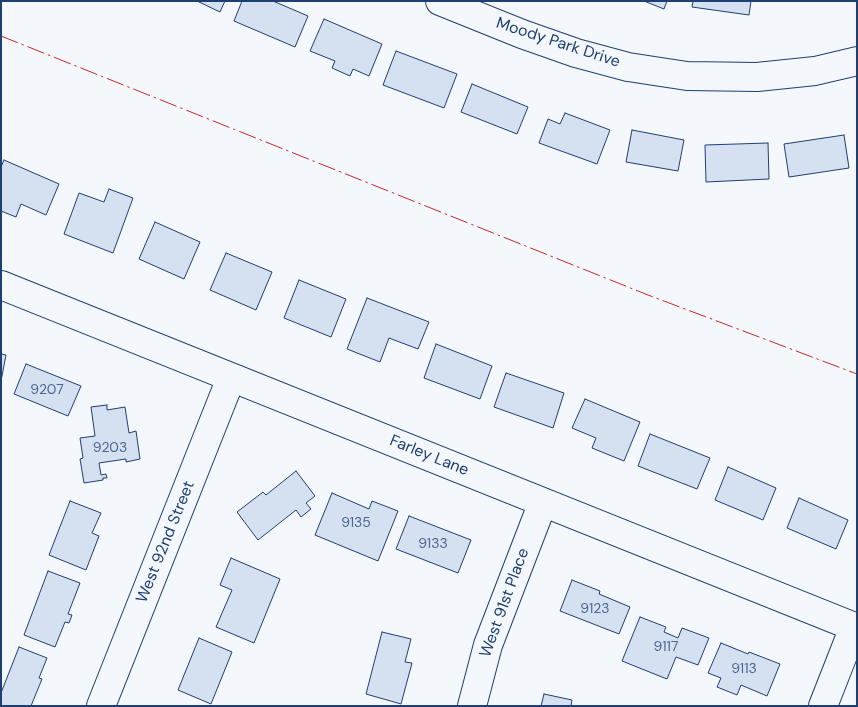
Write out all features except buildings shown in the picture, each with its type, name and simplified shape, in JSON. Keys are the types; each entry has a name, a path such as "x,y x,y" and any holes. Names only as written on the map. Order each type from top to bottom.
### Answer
{"street":[{"name":"Moody Park Drive","path":"440,1 522,34 628,67 677,74 757,77 815,71 857,61"},
{"name":"Farley Lane","path":"1,285 856,627"},
{"name":"West 92nd Street","path":"101,706 231,378"},
{"name":"West 91st Place","path":"472,706 488,645 543,502"},
{"path":"823,706 856,627"}],"power":[{"path":"1,36 648,295 857,374"}]}
